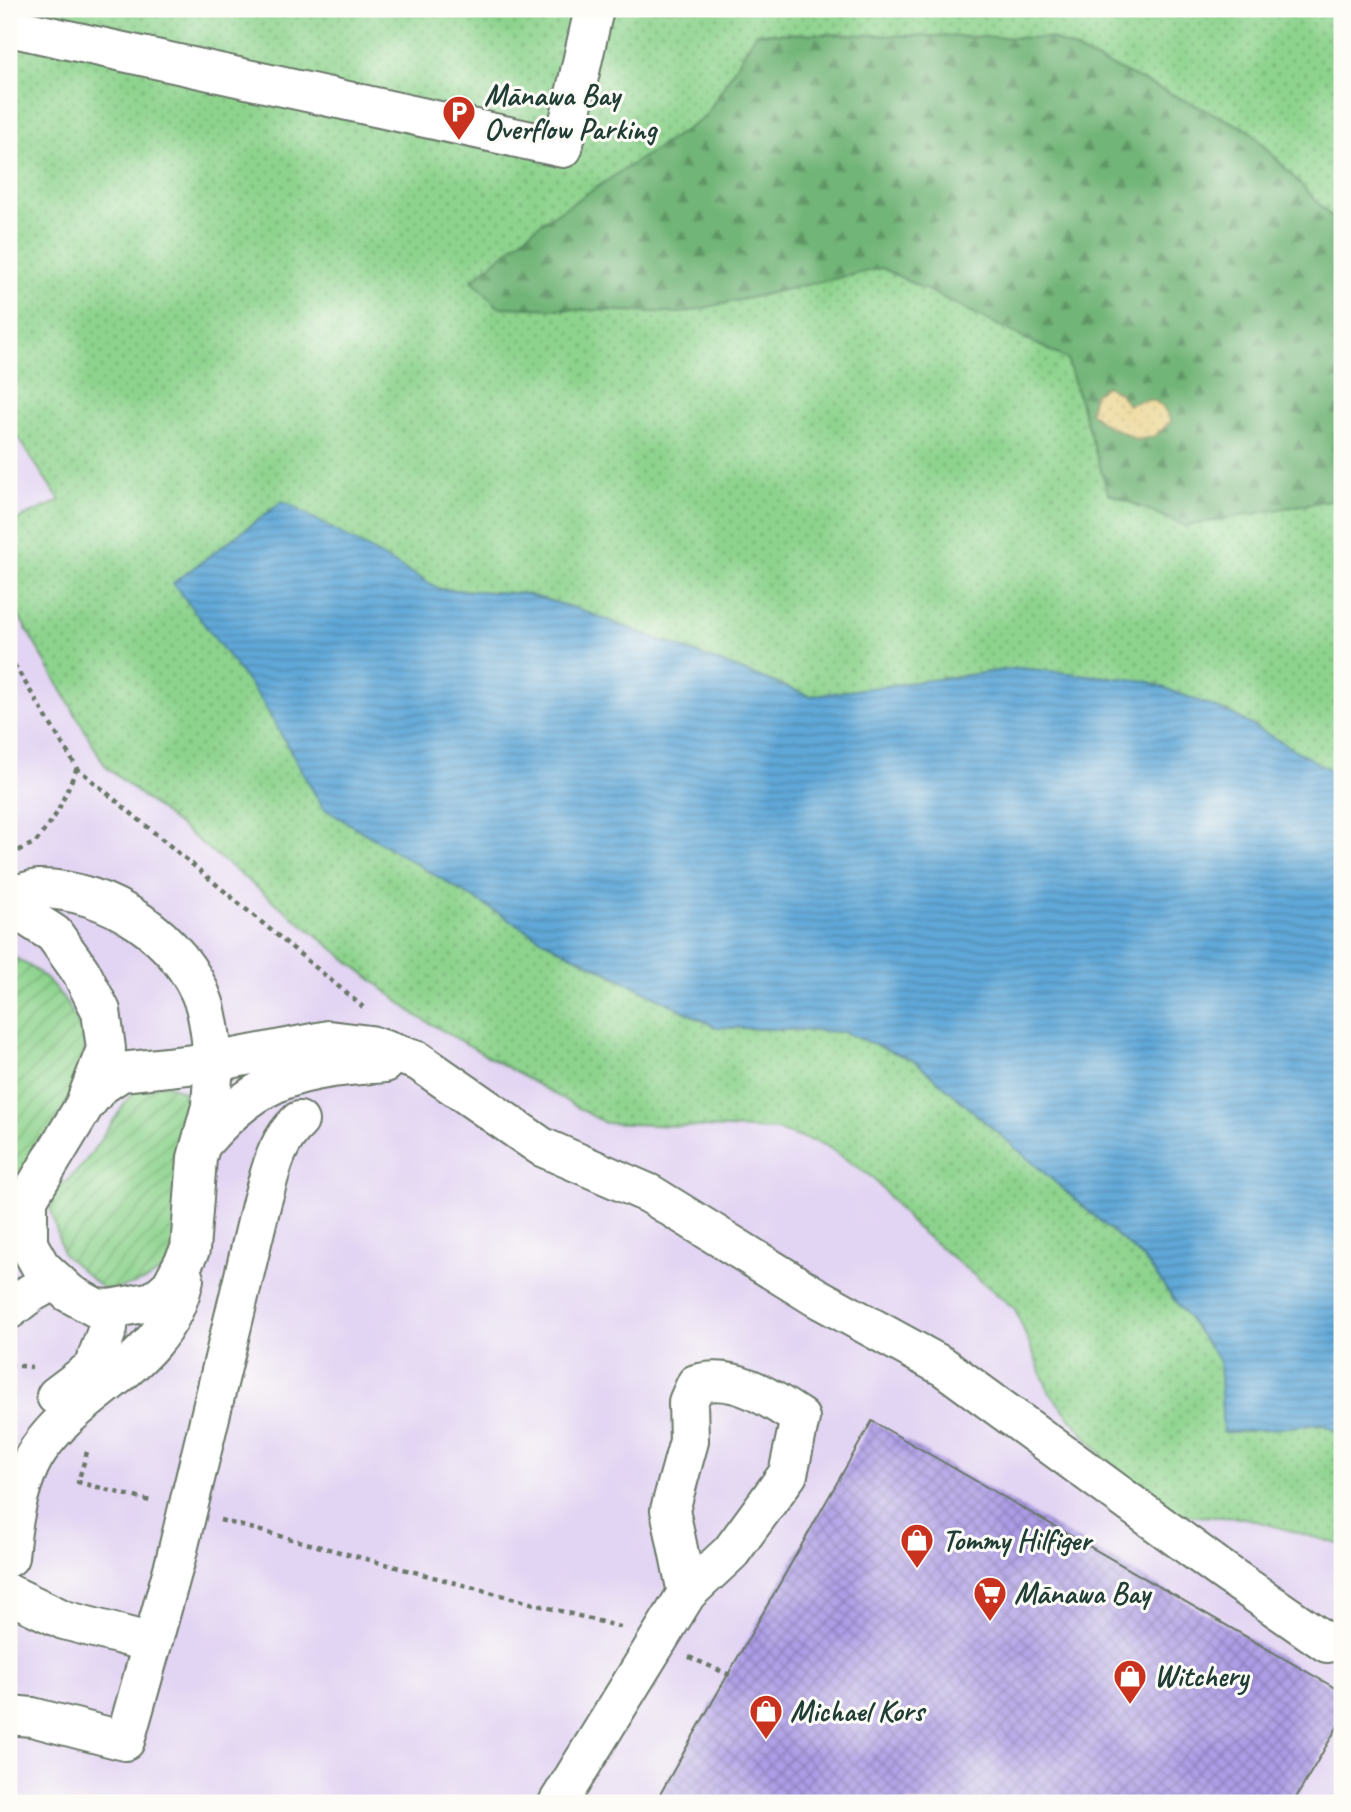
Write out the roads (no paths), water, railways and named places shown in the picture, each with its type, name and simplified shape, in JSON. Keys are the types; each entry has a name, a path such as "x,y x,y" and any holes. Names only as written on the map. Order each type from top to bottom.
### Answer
{"lane":[{"path":"9,27 563,148 594,9"},
{"path":"9,896 38,889 66,892 89,896 132,916 175,952 195,985 204,1004 214,1062 211,1107 197,1158 190,1250 179,1300 146,1351 21,1431 9,1458"},
{"path":"9,905 54,934 81,972 101,1011 106,1049 84,1106"},
{"path":"190,1250 171,1286 154,1301 110,1309 96,1308 69,1293 41,1267 28,1244 18,1214 84,1106 100,1086 121,1072 214,1062 329,1040 370,1045 418,1061 542,1147 650,1194 816,1297 944,1367 1223,1571 1327,1643"},
{"path":"203,1142 220,1122 272,1083 291,1075 313,1070 418,1061"},
{"path":"9,1715 32,1717 125,1741 187,1511 277,1150 285,1134 299,1121"},
{"path":"9,1310 31,1293 55,1280"},
{"path":"9,1557 27,1469 93,1368 108,1328 110,1309"},
{"path":"558,1803 687,1593 732,1552 788,1474 800,1418 769,1397 743,1385 712,1379 696,1384 688,1402 689,1441 670,1510 687,1593"},
{"path":"9,1594 64,1620 152,1643"}],"water":[{"path":"283,501 440,589 526,594 578,609 810,696 1020,668 1147,681 1232,714 1342,777 1342,1434 1322,1424 1223,1433 1219,1360 1144,1259 915,1061 844,1032 716,1027 545,941 323,808 262,701 173,583"}],"place":[{"name":"Mānawa Bay Overflow Parking","path":"459,142"},
{"name":"Tommy Hilfiger","path":"917,1570"},
{"name":"Mānawa Bay","path":"990,1623"},
{"name":"Witchery","path":"1130,1706"},
{"name":"Michael Kors","path":"766,1741"}]}
